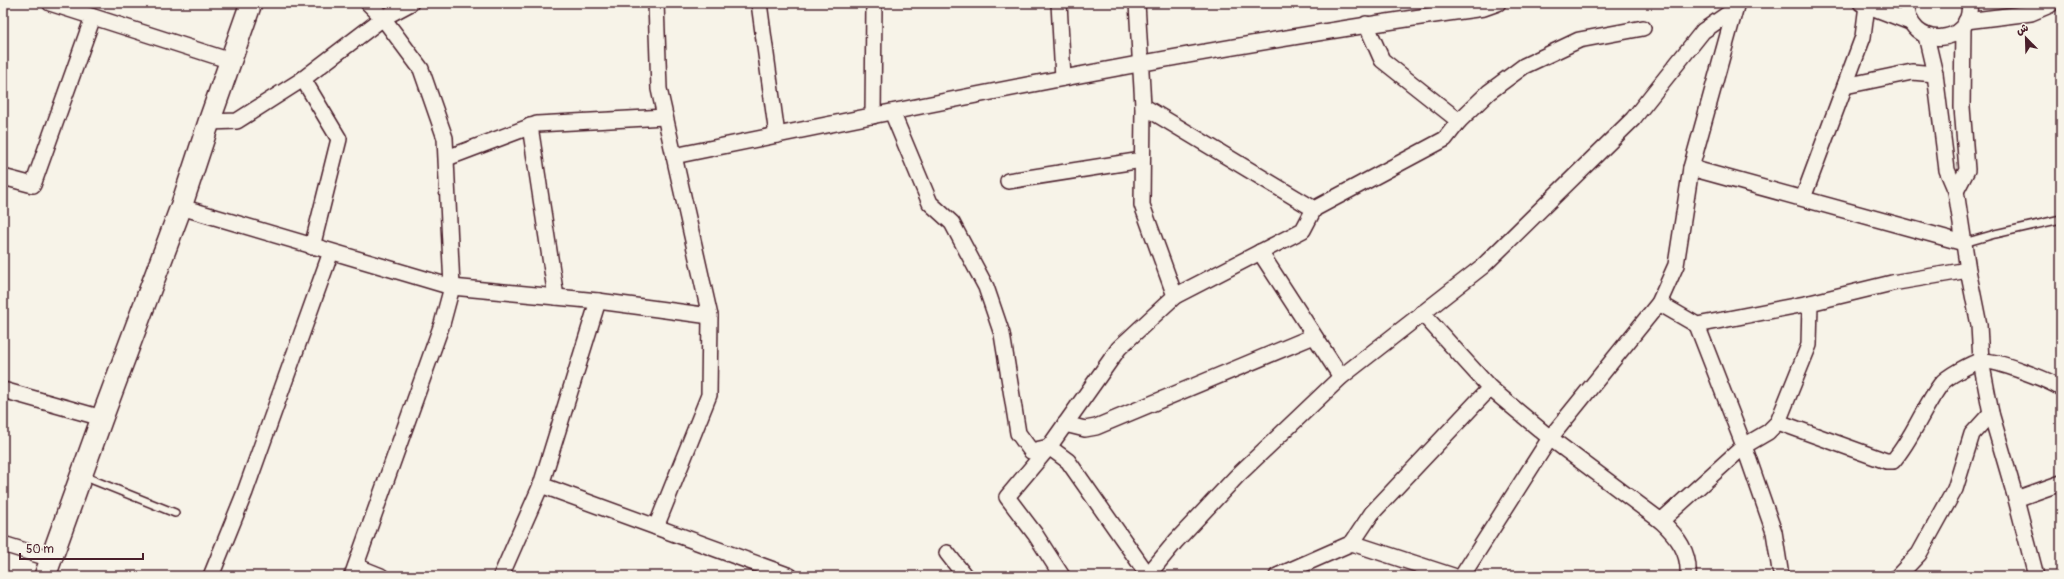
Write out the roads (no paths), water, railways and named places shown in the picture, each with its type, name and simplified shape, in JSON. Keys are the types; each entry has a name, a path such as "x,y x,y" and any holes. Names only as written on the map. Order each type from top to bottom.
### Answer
{"main road":[{"path":"48,567 181,207 251,3"}],"street":[{"path":"50,3 230,61"},
{"path":"209,122 237,121 303,79 384,18 411,3"},
{"path":"656,3 659,89 710,316 709,395 656,527"},
{"path":"759,3 777,135"},
{"path":"873,116 874,3"},
{"path":"1059,3 1063,78"},
{"path":"1137,3 1143,106 1142,205 1174,296"},
{"path":"674,156 1140,63 1366,24 1484,8 1498,3"},
{"path":"1907,3 1907,11 1910,22 1917,30 1926,36 1936,38 1955,34 1964,24 2031,13 2052,4"},
{"path":"1956,191 1967,170 1962,107 1964,24 1970,8 1969,3"},
{"path":"369,4 384,18 421,69 445,138 452,287 442,324 354,571 380,576"},
{"path":"1804,198 1863,37 1864,4 1910,22"},
{"path":"892,112 930,203 952,222 986,287 1002,334 1018,433 1031,451 1049,447 1068,461 1148,575 1236,476 1341,377 1483,266 1633,119 1703,31 1736,6"},
{"path":"1462,576 1550,438 1659,303 1676,265 1691,168 1736,6"},
{"path":"3,177 33,185 93,17"},
{"path":"1366,24 1382,60 1459,121"},
{"path":"1062,576 1035,534 1007,497 1049,447 1119,348 1174,296 1303,230 1314,209 1445,139 1459,121 1489,92 1524,66 1579,40 1643,28"},
{"path":"1926,36 1935,74 1947,170 1956,191 1968,270 1979,325 1981,361 1991,413 2016,499 2036,576"},
{"path":"1845,86 1912,72 1935,74"},
{"path":"303,79 339,139 312,246"},
{"path":"1143,106 1314,209"},
{"path":"447,158 537,124 665,117"},
{"path":"530,126 556,297"},
{"path":"1008,181 1142,160"},
{"path":"1691,168 1964,243"},
{"path":"181,207 452,287 598,301 710,316"},
{"path":"211,576 245,492 331,252"},
{"path":"1260,252 1341,377"},
{"path":"1696,325 1810,303 1892,283 1968,270"},
{"path":"501,576 541,485 598,301"},
{"path":"1659,303 1696,325 1744,446 1774,532 1780,570"},
{"path":"1661,520 1744,446 1768,432 1778,422 1808,344 1810,303"},
{"path":"1422,313 1490,388 1550,438 1661,520 1677,537 1685,552 1688,576"},
{"path":"1065,424 1085,429 1096,427 1314,336"},
{"path":"1778,422 1886,461 1893,461 1942,382 1959,371 1981,361 2008,367 2052,383 2061,388"},
{"path":"1277,576 1352,543 1372,513 1490,388"},
{"path":"3,390 102,418"},
{"path":"1898,576 1919,554 1955,489 1972,434 1991,413"},
{"path":"2016,499 2061,483"},
{"path":"541,485 790,576"},
{"path":"1352,543 1453,576"},
{"path":"3,544 48,567"},
{"path":"947,553 965,576"}],"lane":[{"path":"1964,243 2061,219"},
{"path":"81,475 175,513"}]}
